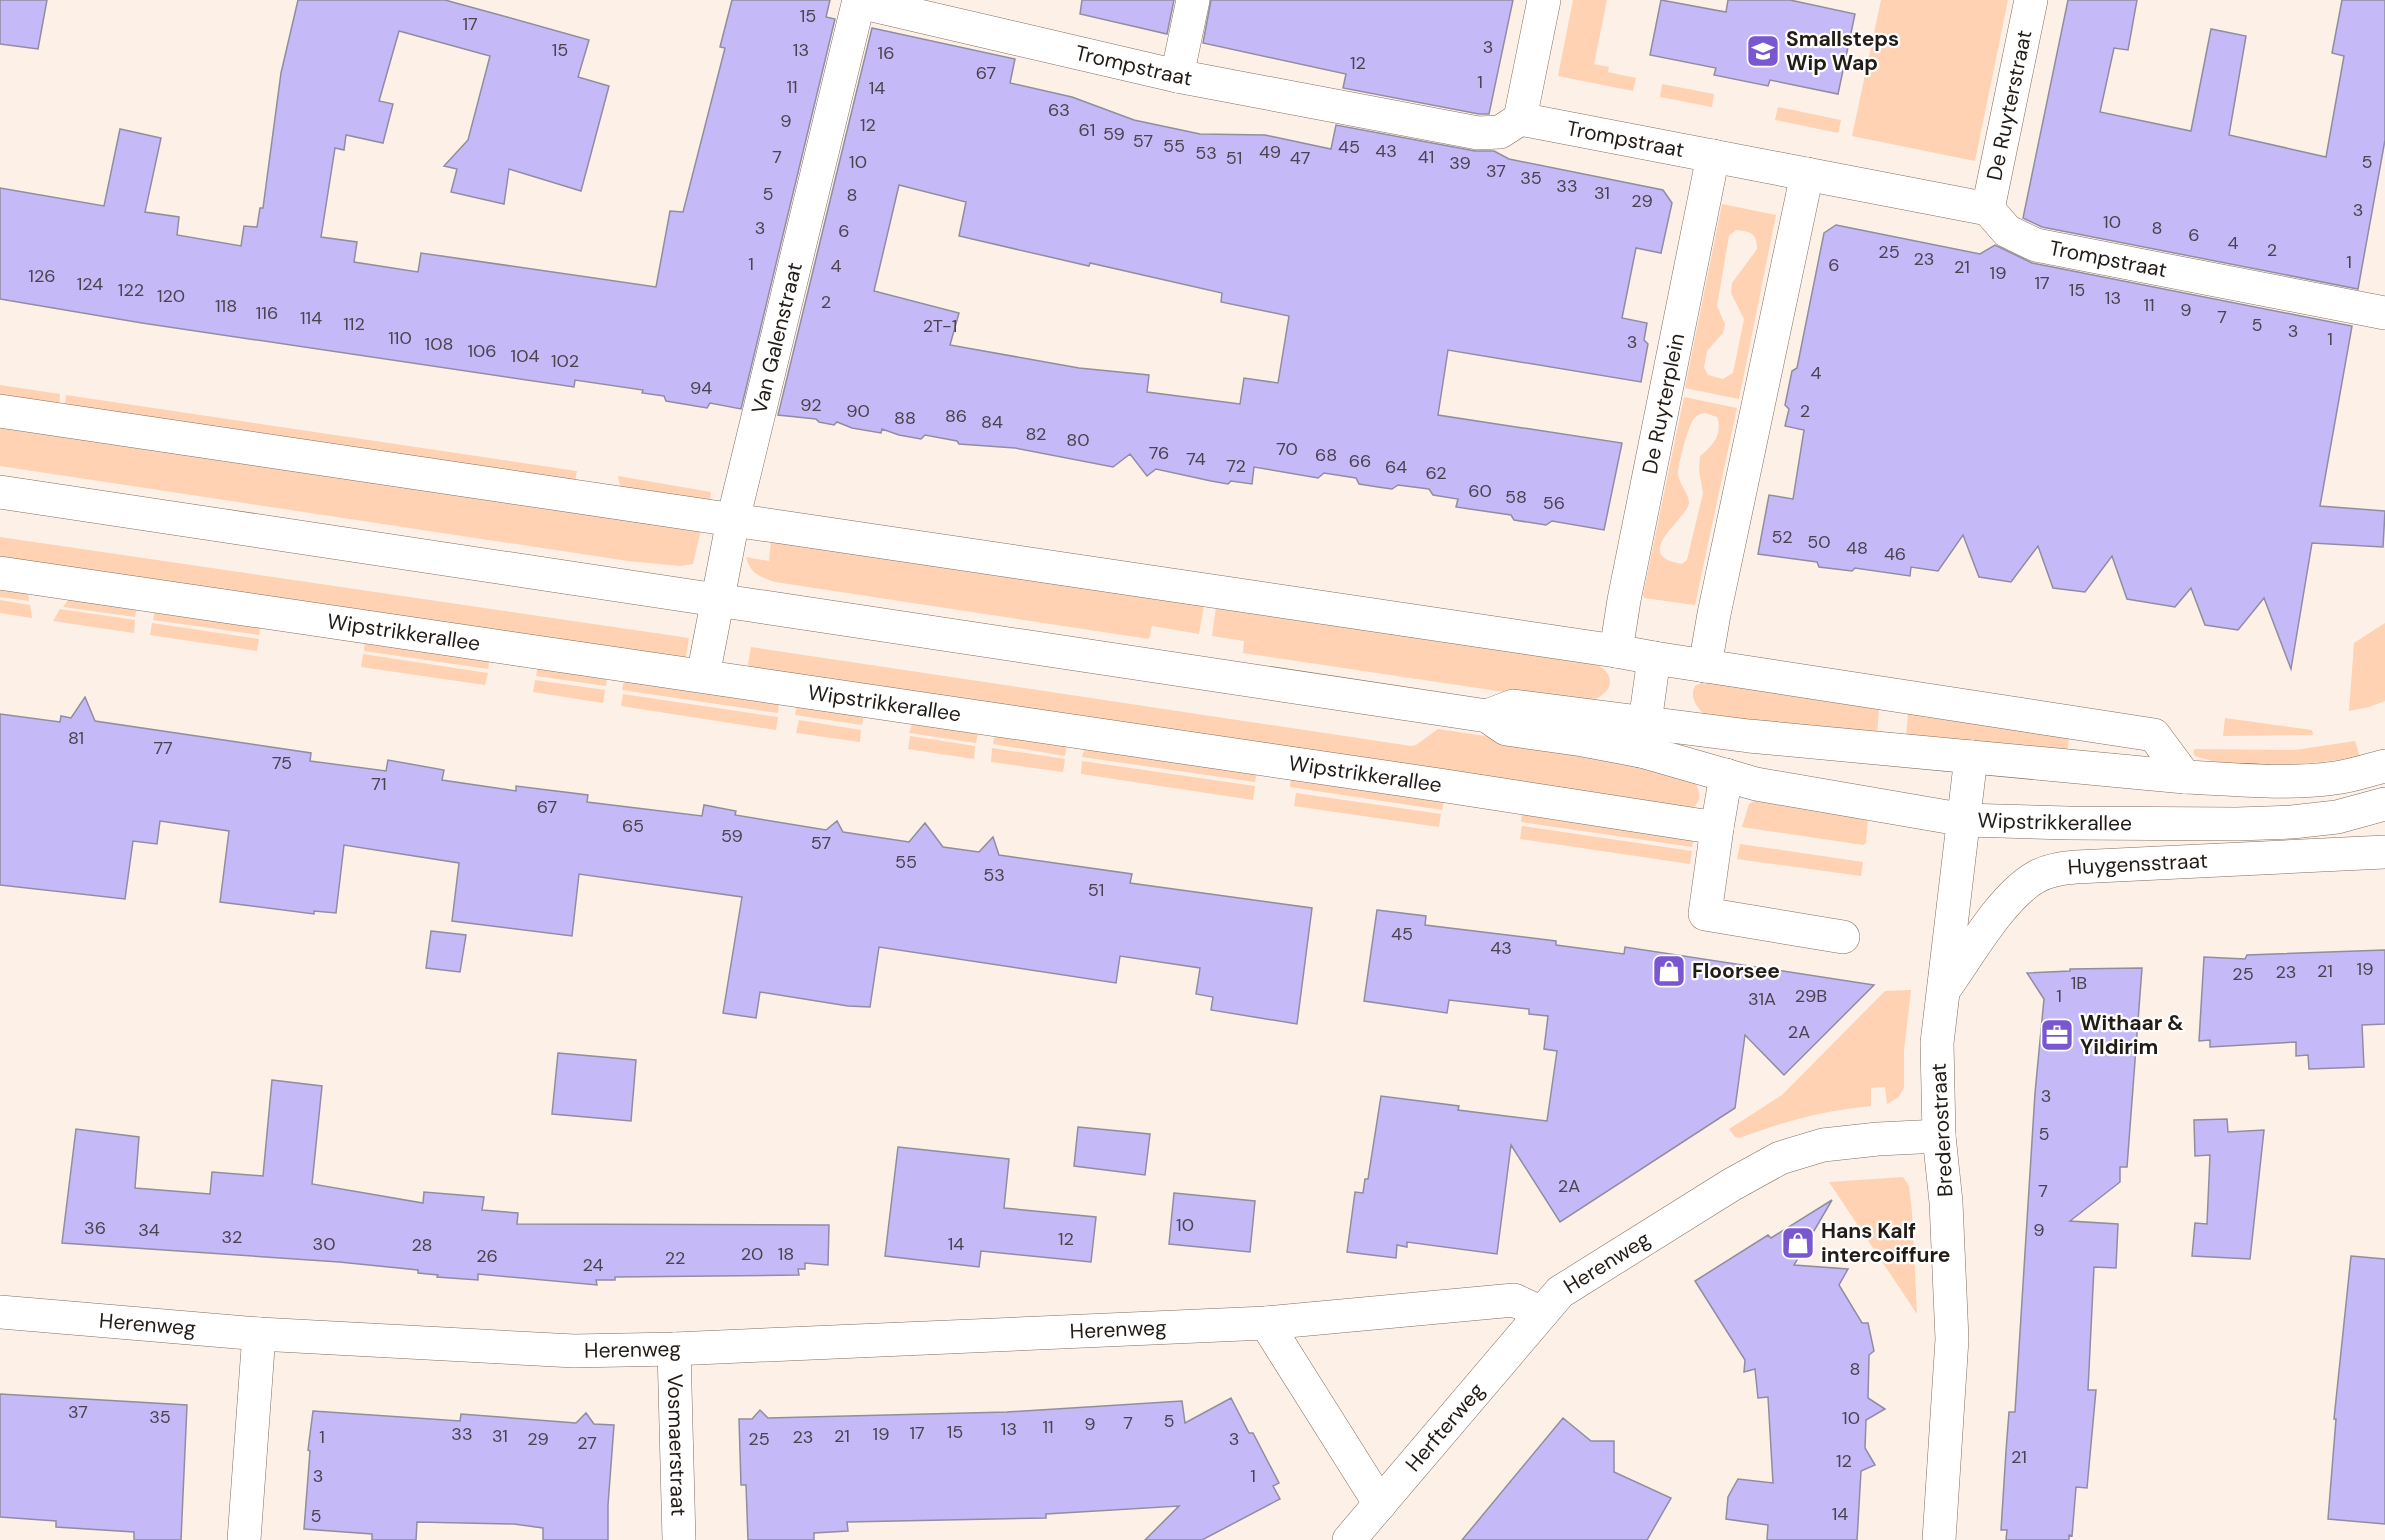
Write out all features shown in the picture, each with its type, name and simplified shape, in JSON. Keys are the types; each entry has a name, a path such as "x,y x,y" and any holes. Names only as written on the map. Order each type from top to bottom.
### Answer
{"street":[{"path":"1177,76 1193,0"},
{"path":"1520,119 1544,0"},
{"name":"De Ruyterstraat","path":"1988,209 2031,0"},
{"name":"Trompstraat","path":"859,1 1177,76 1478,133 1500,132 1520,119 1988,209 2007,231 2036,245 2385,312"},
{"name":"Van Galenstraat","path":"703,676 733,520 859,1"},
{"name":"De Ruyterplein","path":"1616,651 1624,600 1713,156"},
{"path":"1705,666 1807,174"},
{"path":"0,411 1616,651 2154,735 2185,777"},
{"name":"Wipstrikkerallee","path":"0,492 1487,716 1513,706 1642,737 1726,776 1756,784 1965,820 2237,824 2324,819 2385,804"},
{"name":"Wipstrikkerallee","path":"0,573 1717,828"},
{"path":"1642,737 1654,658"},
{"name":"Wipstrikkerallee","path":"1642,737 1749,736 2185,777 2295,782 2338,778 2385,766"},
{"name":"Brederostraat","path":"1939,1540 1952,1339 1946,1202 1939,1136 1937,1043 1971,757"},
{"path":"1726,776 1705,914 1844,937"},
{"name":"Huygensstraat","path":"1944,989 2016,892 2051,870 2385,852"},
{"name":"Herenweg","path":"0,1312 259,1334 574,1351 674,1349 1266,1323 1514,1300 1542,1313 1560,1292 1731,1185 1780,1158 1823,1145 1939,1136"},
{"name":"Herfterweg","path":"1349,1540 1542,1313"},
{"path":"1266,1323 1380,1504"},
{"path":"244,1540 259,1334"},
{"name":"Vosmaerstraat","path":"674,1349 679,1540"}],"shaded area":[{"path":"1573,0 1607,0 1594,64 1609,67 1608,72 1636,78 1633,91 1558,76"},
{"path":"1881,0 2008,0 1975,161 1852,136"},
{"path":"1662,84 1714,94 1712,107 1660,97"},
{"path":"1778,107 1841,120 1838,133 1775,120"},
{"path":"1722,204 1776,215 1739,399 1685,388","holes":["1736,230 1752,234 1756,239 1757,249 1732,283 1731,293 1744,319 1733,373 1723,379 1708,375 1704,368 1707,351 1723,333 1725,324 1717,306 1729,236"]},
{"path":"0,385 60,394 59,406 0,396"},
{"path":"66,395 577,471 575,480 65,406"},
{"path":"1684,397 1737,408 1695,605 1644,598","holes":["1705,413 1717,417 1719,429 1716,439 1700,456 1699,470 1703,493 1687,560 1682,564 1667,560 1660,553 1660,545 1689,503 1678,473 1681,454 1689,430 1693,420 1700,414"]},
{"path":"0,425 701,530 693,564 680,566 628,561 0,466"},
{"path":"618,476 711,492 710,501 627,490 620,486"},
{"path":"0,537 689,638 685,662 0,560"},
{"path":"771,541 1204,605 1199,634 1152,626 1149,639 775,582 753,571 746,557 769,561"},
{"path":"0,585 27,589 29,601 0,597"},
{"path":"71,596 137,605 135,617 63,607"},
{"path":"0,600 30,605 32,618 0,613"},
{"path":"1216,607 1595,664 1607,673 1610,684 1608,689 1598,697 1571,702 1243,653 1244,641 1212,636"},
{"path":"60,609 135,620 134,633 53,621"},
{"path":"155,610 261,624 259,635 153,620"},
{"path":"152,623 259,639 257,651 150,635"},
{"path":"2385,623 2385,701 2349,711 2354,643"},
{"path":"365,639 490,658 488,669 364,651"},
{"path":"751,647 1411,746 1416,745 1438,729 1579,750 1695,783 1699,796 1693,808 747,670"},
{"path":"363,654 488,673 485,685 361,667"},
{"path":"538,665 607,675 606,686 536,676"},
{"path":"624,679 779,702 778,713 622,690"},
{"path":"535,680 605,690 603,703 533,692"},
{"path":"1703,682 1879,709 1877,735 1705,716 1693,698 1695,686"},
{"path":"623,694 778,717 776,730 621,706"},
{"path":"797,705 864,715 862,725 795,715"},
{"path":"1908,713 2069,737 2067,755 1906,737"},
{"path":"2225,718 2312,730 2313,735 2223,736"},
{"path":"799,720 861,730 860,742 796,733"},
{"path":"913,722 978,732 976,743 909,733"},
{"path":"995,734 1067,745 1065,756 993,744"},
{"path":"910,736 975,746 974,759 908,749"},
{"path":"2355,741 2360,757 2277,766 2215,761 2195,756 2193,752 2195,749 2295,750"},
{"path":"1085,747 1257,773 1255,782 1082,757"},
{"path":"992,748 1065,759 1063,772 991,762"},
{"path":"1082,761 1255,786 1253,800 1081,774"},
{"path":"1291,778 1444,800 1442,810 1290,787"},
{"path":"1296,793 1441,814 1439,827 1294,806"},
{"path":"1759,798 1868,815 1866,843 1863,845 1742,827 1749,804"},
{"path":"1522,812 1694,837 1692,847 1521,822"},
{"path":"1522,826 1692,851 1690,864 1520,839"},
{"path":"1740,844 1863,862 1861,876 1737,859"},
{"path":"1911,990 1904,1051 1904,1087 1899,1097 1887,1104 1885,1087 1871,1088 1871,1106 1819,1114 1739,1138 1735,1137 1729,1129 1782,1095 1885,991"},
{"path":"1903,1177 1909,1186 1912,1212 1917,1314 1829,1182"}],"building":[{"path":"0,0 47,0 38,49 0,44"},
{"path":"298,0 445,0 507,17 589,40 578,77 609,86 581,191 509,169 504,204 451,192 457,169 444,166 468,140 490,56 399,31 379,101 393,104 383,143 346,135 344,150 335,148 321,237 357,242 354,262 418,272 421,253 656,287 670,211 683,212 725,48 720,47 732,0 830,0 826,17 835,19 741,409 710,403 707,408 666,401 664,396 642,393 643,390 575,380 574,387 142,323 0,299 0,188 104,206 120,129 161,138 145,212 179,217 177,235 241,246 244,226 257,227 260,208 263,208 281,73"},
{"path":"1082,0 1174,0 1167,34 1080,14"},
{"path":"1211,0 1513,0 1489,114 1479,114 1343,88 1346,74 1203,43"},
{"path":"1661,0 1726,12 1728,0 1790,0 1855,14 1838,94 1770,80 1768,86 1714,75 1716,68 1650,55"},
{"path":"2068,0 2137,0 2128,50 2114,48 2100,112 2191,131 2211,29 2246,36 2229,135 2326,157 2344,56 2332,53 2342,0 2385,0 2385,140 2358,289 2042,227 2023,218"},
{"path":"872,28 1015,59 1010,83 1072,97 1134,120 1200,134 1265,135 1331,149 1336,125 1475,151 1494,151 1509,159 1663,190 1672,203 1661,253 1636,248 1622,318 1647,323 1644,340 1648,344 1641,382 1448,350 1438,415 1622,443 1604,530 1552,521 1546,525 1514,520 1511,515 1456,507 1458,499 1433,495 1429,489 1398,485 1392,489 1378,487 1359,484 1356,478 1324,473 1318,478 1254,467 1252,484 1231,481 1228,484 1156,469 1147,476 1130,454 1113,467 1015,448 959,444 957,441 925,435 921,439 882,429 881,433 852,428 837,422 834,425 819,422 816,419 778,415","holes":["899,185 966,202 959,236 1222,293 1221,302 1289,316 1278,383 1244,378 1240,404 1147,392 1149,375 1079,368 950,345 959,313 874,291"]},
{"path":"1836,225 1980,254 1995,245 2032,263 2352,326 2320,506 2385,511 2383,547 2312,543 2291,669 2264,598 2238,630 2205,625 2191,588 2175,607 2127,599 2112,556 2085,592 2053,588 2038,546 2011,582 1979,577 1963,535 1938,571 1911,567 1910,576 1855,568 1852,571 1819,567 1817,562 1758,554 1769,495 1793,499 1804,430 1785,426 1789,409 1785,405 1792,371 1797,368 1824,233"},
{"path":"85,697 95,721 311,753 310,761 386,771 388,760 444,770 442,780 516,791 516,786 588,795 587,802 702,816 704,805 736,811 735,815 826,830 837,821 843,832 909,842 925,823 943,847 979,852 993,837 999,855 1132,874 1130,883 1312,908 1297,1024 1211,1010 1213,997 1196,994 1200,968 1120,956 1116,983 879,947 870,1007 848,1006 760,992 756,1018 723,1013 742,897 579,874 572,936 452,921 459,863 344,845 336,913 314,911 314,914 220,902 229,831 160,821 157,844 133,841 125,899 0,885 0,714 60,722 61,716 71,718"},
{"path":"1377,910 1426,916 1425,925 1556,941 1556,945 1624,954 1625,947 1874,985 1784,1075 1745,1035 1735,1108 1560,1222 1511,1145 1497,1254 1407,1242 1407,1247 1397,1245 1396,1258 1347,1252 1355,1192 1363,1193 1365,1179 1368,1179 1381,1096 1459,1106 1458,1110 1547,1121 1557,1051 1544,1049 1548,1016 1529,1014 1529,1009 1449,1000 1447,1013 1364,1001"},
{"path":"431,931 466,935 460,972 426,968"},
{"path":"2385,950 2385,1024 2362,1025 2364,1067 2309,1069 2308,1055 2296,1056 2296,1042 2210,1047 2210,1040 2199,1041 2204,957 2245,959 2247,955"},
{"path":"2142,968 2127,1167 2120,1167 2120,1182 2070,1221 2118,1224 2116,1268 2094,1267 2088,1390 2096,1390 2087,1488 2076,1487 2072,1536 2069,1535 2069,1540 2006,1540 2007,1530 2001,1530 2006,1451 2009,1412 2015,1412 2035,1093 2044,999 2027,973 2070,971 2070,969"},
{"path":"558,1053 636,1060 631,1121 552,1114"},
{"path":"272,1080 322,1086 312,1184 423,1203 424,1192 484,1197 482,1210 518,1213 517,1224 829,1225 828,1265 805,1263 805,1269 798,1269 799,1275 615,1277 615,1280 596,1280 597,1285 478,1274 478,1280 437,1277 438,1275 418,1273 418,1270 339,1262 62,1243 76,1129 139,1137 135,1188 210,1194 212,1172 263,1176"},
{"path":"2227,1119 2228,1132 2264,1130 2250,1259 2192,1256 2195,1223 2207,1224 2210,1155 2195,1156 2194,1120"},
{"path":"1078,1127 1150,1134 1145,1175 1074,1166"},
{"path":"898,1147 1009,1159 1004,1208 1096,1217 1091,1262 981,1251 979,1267 885,1256"},
{"path":"1174,1193 1255,1201 1250,1252 1169,1244"},
{"path":"1832,1200 1794,1265 1848,1269 1839,1285 1862,1323 1868,1323 1874,1351 1869,1355 1868,1398 1885,1409 1866,1420 1865,1448 1875,1465 1861,1471 1857,1540 1767,1540 1768,1525 1726,1519 1728,1497 1738,1479 1773,1483 1768,1397 1758,1398 1755,1369 1744,1372 1745,1360 1695,1281 1768,1235 1771,1238"},
{"path":"2351,1256 2385,1259 2385,1524 2328,1519 2336,1419 2334,1419"},
{"path":"0,1394 187,1405 181,1540 134,1540 134,1532 56,1527 56,1521 0,1517"},
{"path":"1231,1398 1249,1433 1253,1433 1279,1483 1273,1486 1280,1499 1202,1540 1145,1540 1179,1506 1046,1514 1046,1518 847,1522 848,1531 814,1533 814,1540 748,1540 746,1485 741,1485 739,1419 752,1419 760,1410 768,1418 1007,1412 1182,1401 1185,1423"},
{"path":"313,1411 460,1421 461,1414 576,1423 586,1413 594,1424 614,1425 608,1505 608,1540 543,1540 543,1528 514,1524 417,1522 416,1540 372,1540 372,1534 304,1529 310,1451 308,1450"},
{"path":"1563,1418 1591,1441 1614,1441 1614,1472 1671,1498 1647,1540 1462,1540"}],"place":[{"name":"Smallsteps Wip Wap","path":"1763,51"},
{"name":"Floorsee","path":"1669,971"},
{"name":"Withaar & Yildirim","path":"2057,1035"},
{"name":"Hans Kalf intercoiffure","path":"1798,1243"}]}
